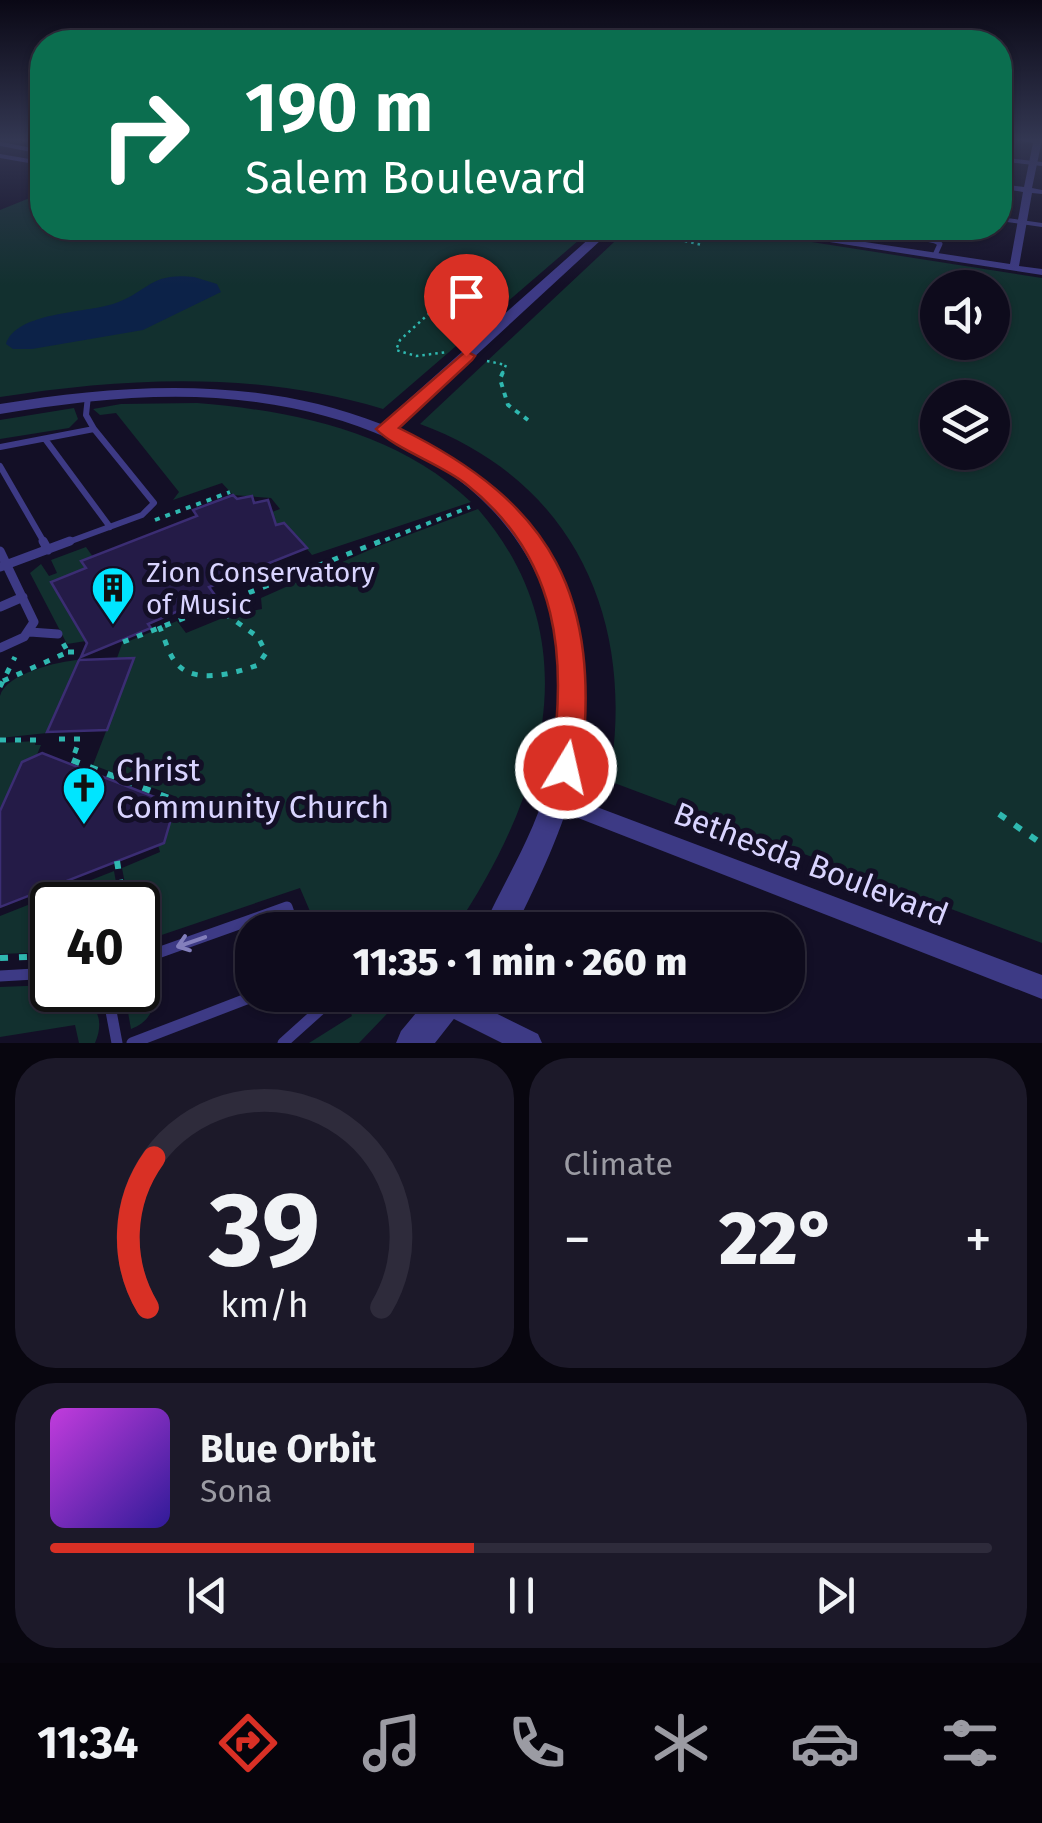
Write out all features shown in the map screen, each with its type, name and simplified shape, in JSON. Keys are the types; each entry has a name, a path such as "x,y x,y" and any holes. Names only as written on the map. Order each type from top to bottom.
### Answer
{"street":[{"path":"1012,188 1042,192"},
{"path":"1014,268 1028,190"},
{"path":"386,429 595,240"},
{"path":"837,240 1042,272"},
{"path":"0,410 88,396 155,392 249,396 318,408 386,429 443,458 493,496 521,527 554,584 568,628 575,679 572,737 558,800 537,856 507,912"},
{"name":"Bethesda Boulevard","path":"558,800 1042,987"},
{"path":"413,1043 438,1012"},
{"path":"475,1012 529,1043"}],"lane":[{"path":"1012,220 1042,224"},
{"path":"934,255 940,244 935,240"},
{"path":"4,566 148,512 154,503 94,429 86,415 88,396"},
{"path":"0,448 94,429"},
{"path":"45,438 110,527"},
{"path":"0,466 48,550"},
{"path":"0,551 4,566 34,618 30,632"},
{"path":"0,607 24,598"},
{"path":"0,648 30,632 58,634"},
{"path":"160,952 235,925"},
{"path":"0,976 30,974"},
{"path":"132,1043 235,1003"},
{"path":"111,1012 117,1043"},
{"path":"283,1043 318,1012"}],"path":[{"path":"686,240 702,244"},
{"path":"143,524 230,492"},
{"path":"123,642 476,505"},
{"path":"158,626 178,666 188,672 225,672 258,665 266,653 261,641 214,606"},
{"path":"58,634 68,652"},
{"path":"2,684 18,652"},
{"path":"2,684 68,652 83,652"},
{"path":"59,739 80,739 72,760 174,800"},
{"path":"0,740 44,740"},
{"path":"999,814 1042,844"},
{"path":"117,861 120,882"},
{"path":"0,958 30,957"}],"green space":[{"path":"30,198 30,240 579,240 383,409 288,388 193,381 97,385 0,397 0,210"},
{"path":"616,240 799,240 991,270 920,270 920,360 1010,360 1010,273 1042,278 1042,943 609,781 615,723 613,667 603,614 584,565 556,521 520,482 474,450 420,424"},
{"path":"197,403 271,412 343,429 411,458 471,502 312,555 285,523 276,525 272,512 280,509 271,498 233,495 222,483 173,500 179,492 116,413 100,415 93,409 121,404"},
{"path":"74,408 78,419 69,428 0,439 0,420"},
{"path":"478,509 514,560 535,612 544,666 542,720 531,774 485,879 465,912 310,912 300,888 160,936 160,882 125,882 122,868 160,852 158,845 164,843 177,797 93,765 134,659 117,658 122,644 177,621 186,633 230,615 262,609 261,598 376,547"},
{"path":"86,547 93,557 82,561 86,568 51,582 86,641 67,644 30,573 41,564 49,576 57,573 51,560"},
{"path":"79,660 47,733 0,738 0,696 4,688 34,670"},
{"path":"36,741 35,745 41,745 36,757 22,762 0,809 0,743"},
{"path":"114,871 116,882 86,882"},
{"path":"30,904 30,953 0,954 0,916"},
{"path":"30,986 30,1012 96,1012 99,1031 95,1043 79,1043 75,1025 0,1037 0,987"},
{"path":"128,1012 151,1012 145,1020 131,1029"},
{"path":"350,1012 389,1012 359,1043 309,1043 352,1016"}],"water":[{"path":"167,277 194,277 217,284 221,292 143,330 32,349 13,349 6,344 12,333 37,320 113,304"}],"building":[{"name":"Zion Conservatory of Music","path":"233,495 237,499 252,496 254,503 268,500 276,525 284,523 307,548 209,587 220,602 182,618 178,611 148,624 151,628 81,657 87,643 51,582 86,568 81,561 197,516 193,510"},
{"path":"134,658 107,730 47,732 79,660"},
{"name":"Christ Community Church","path":"42,753 175,805 164,843 64,882 30,882 30,895 0,907 0,811 22,762"}],"place":[{"name":"Zion Conservatory of Music","path":"113,626"},
{"name":"Christ Community Church","path":"84,826"}],"route":[{"path":"466,356 386,429 425,447 477,482 508,511 545,563 568,628 575,679 566,768"}]}
